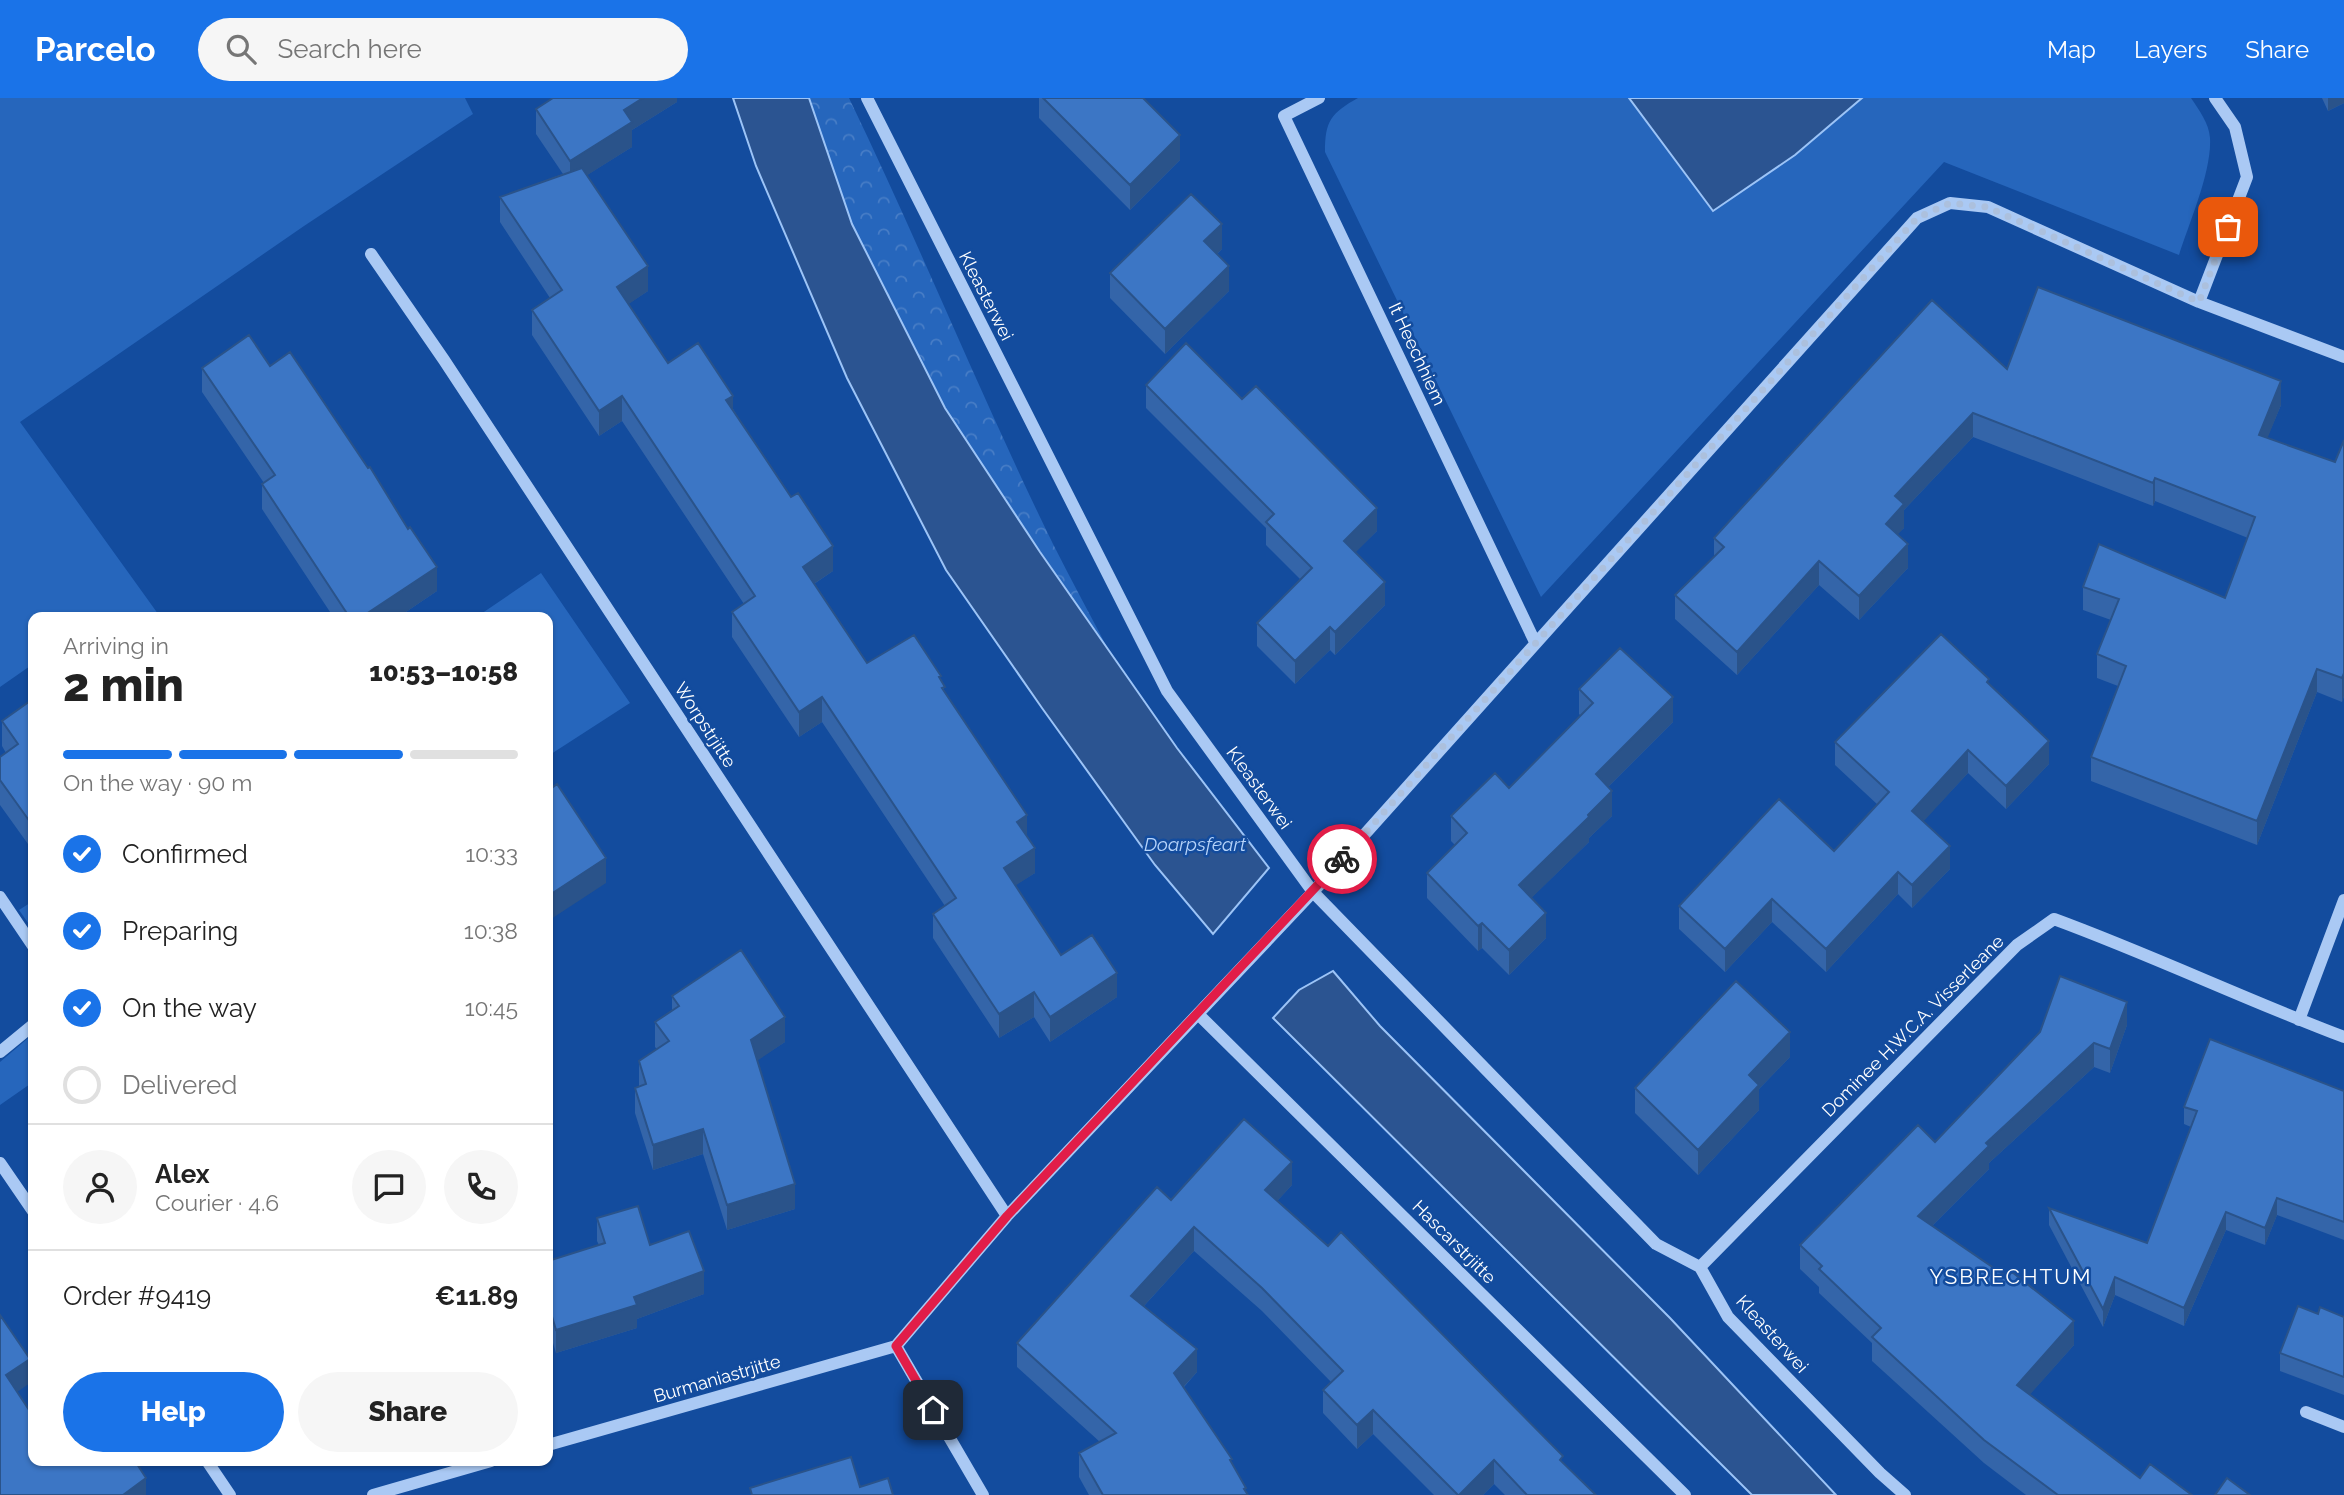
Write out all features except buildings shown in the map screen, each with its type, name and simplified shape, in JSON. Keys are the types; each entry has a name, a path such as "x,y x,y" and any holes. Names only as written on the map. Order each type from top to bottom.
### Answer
{"street":[{"name":"Kleasterwei","path":"867,98 1167,691 1313,892 1656,1244 1699,1267 1728,1317 1880,1473 1905,1495"},
{"name":"It Heechhiem","path":"1319,98 1284,116 1535,642"},
{"path":"2199,302 2247,177 2235,127 2215,98"},
{"path":"983,1495 896,1346 1007,1216 1313,892 1917,218 1950,203 1987,207 2199,302 2344,357"},
{"name":"Worpstrjitte","path":"371,254 1007,1216"},
{"path":"0,897 28,939"},
{"path":"2299,1020 2344,900"},
{"name":"Dominee H.W.C.A. Visserleane","path":"1699,1267 2017,945 2054,919 2344,1037"},
{"name":"Hascarstrjitte","path":"1198,1014 1685,1495"},
{"path":"0,1052 28,1029"},
{"path":"0,1163 28,1204"},
{"name":"Burmaniastrjitte","path":"553,1444 896,1346"},
{"path":"2306,1412 2344,1427"},
{"path":"210,1466 230,1495"},
{"path":"373,1495 474,1466"}],"green space":[{"path":"0,98 465,98 473,114 304,226 20,422 157,612 28,612 28,667 0,687"},
{"path":"809,98 849,98 1026,489 1110,653 945,408 852,224"},
{"path":"1358,98 1629,98 1713,211 1795,155 1862,98 2191,98 2208,127 2210,151 2204,181 2179,255 1944,162 1541,597 1325,152 1326,133 1331,119 1341,108"},
{"path":"541,573 630,703 553,753 553,612 484,612"},
{"path":"28,904 28,923 19,910"},
{"path":"28,1038 28,1085 0,1105 0,1062"}],"water":[{"name":"Doarpsfeart","path":"733,98 809,98 852,224 945,408 1040,552 1177,748 1269,868 1213,934 1155,865 946,570 847,378 756,166"},
{"path":"1629,98 1862,98 1795,155 1713,211"},
{"path":"1333,971 1380,1026 1670,1318 1836,1495 1752,1495 1273,1018 1299,990"}],"way so far":[{"path":"1342,859 1917,218 1950,203 1987,207 2199,302 2228,227"}],"district":[{"name":"YSBRECHTUM","path":"2011,1277"}],"route":[{"path":"933,1410 896,1346 1007,1216 1342,859"}]}
